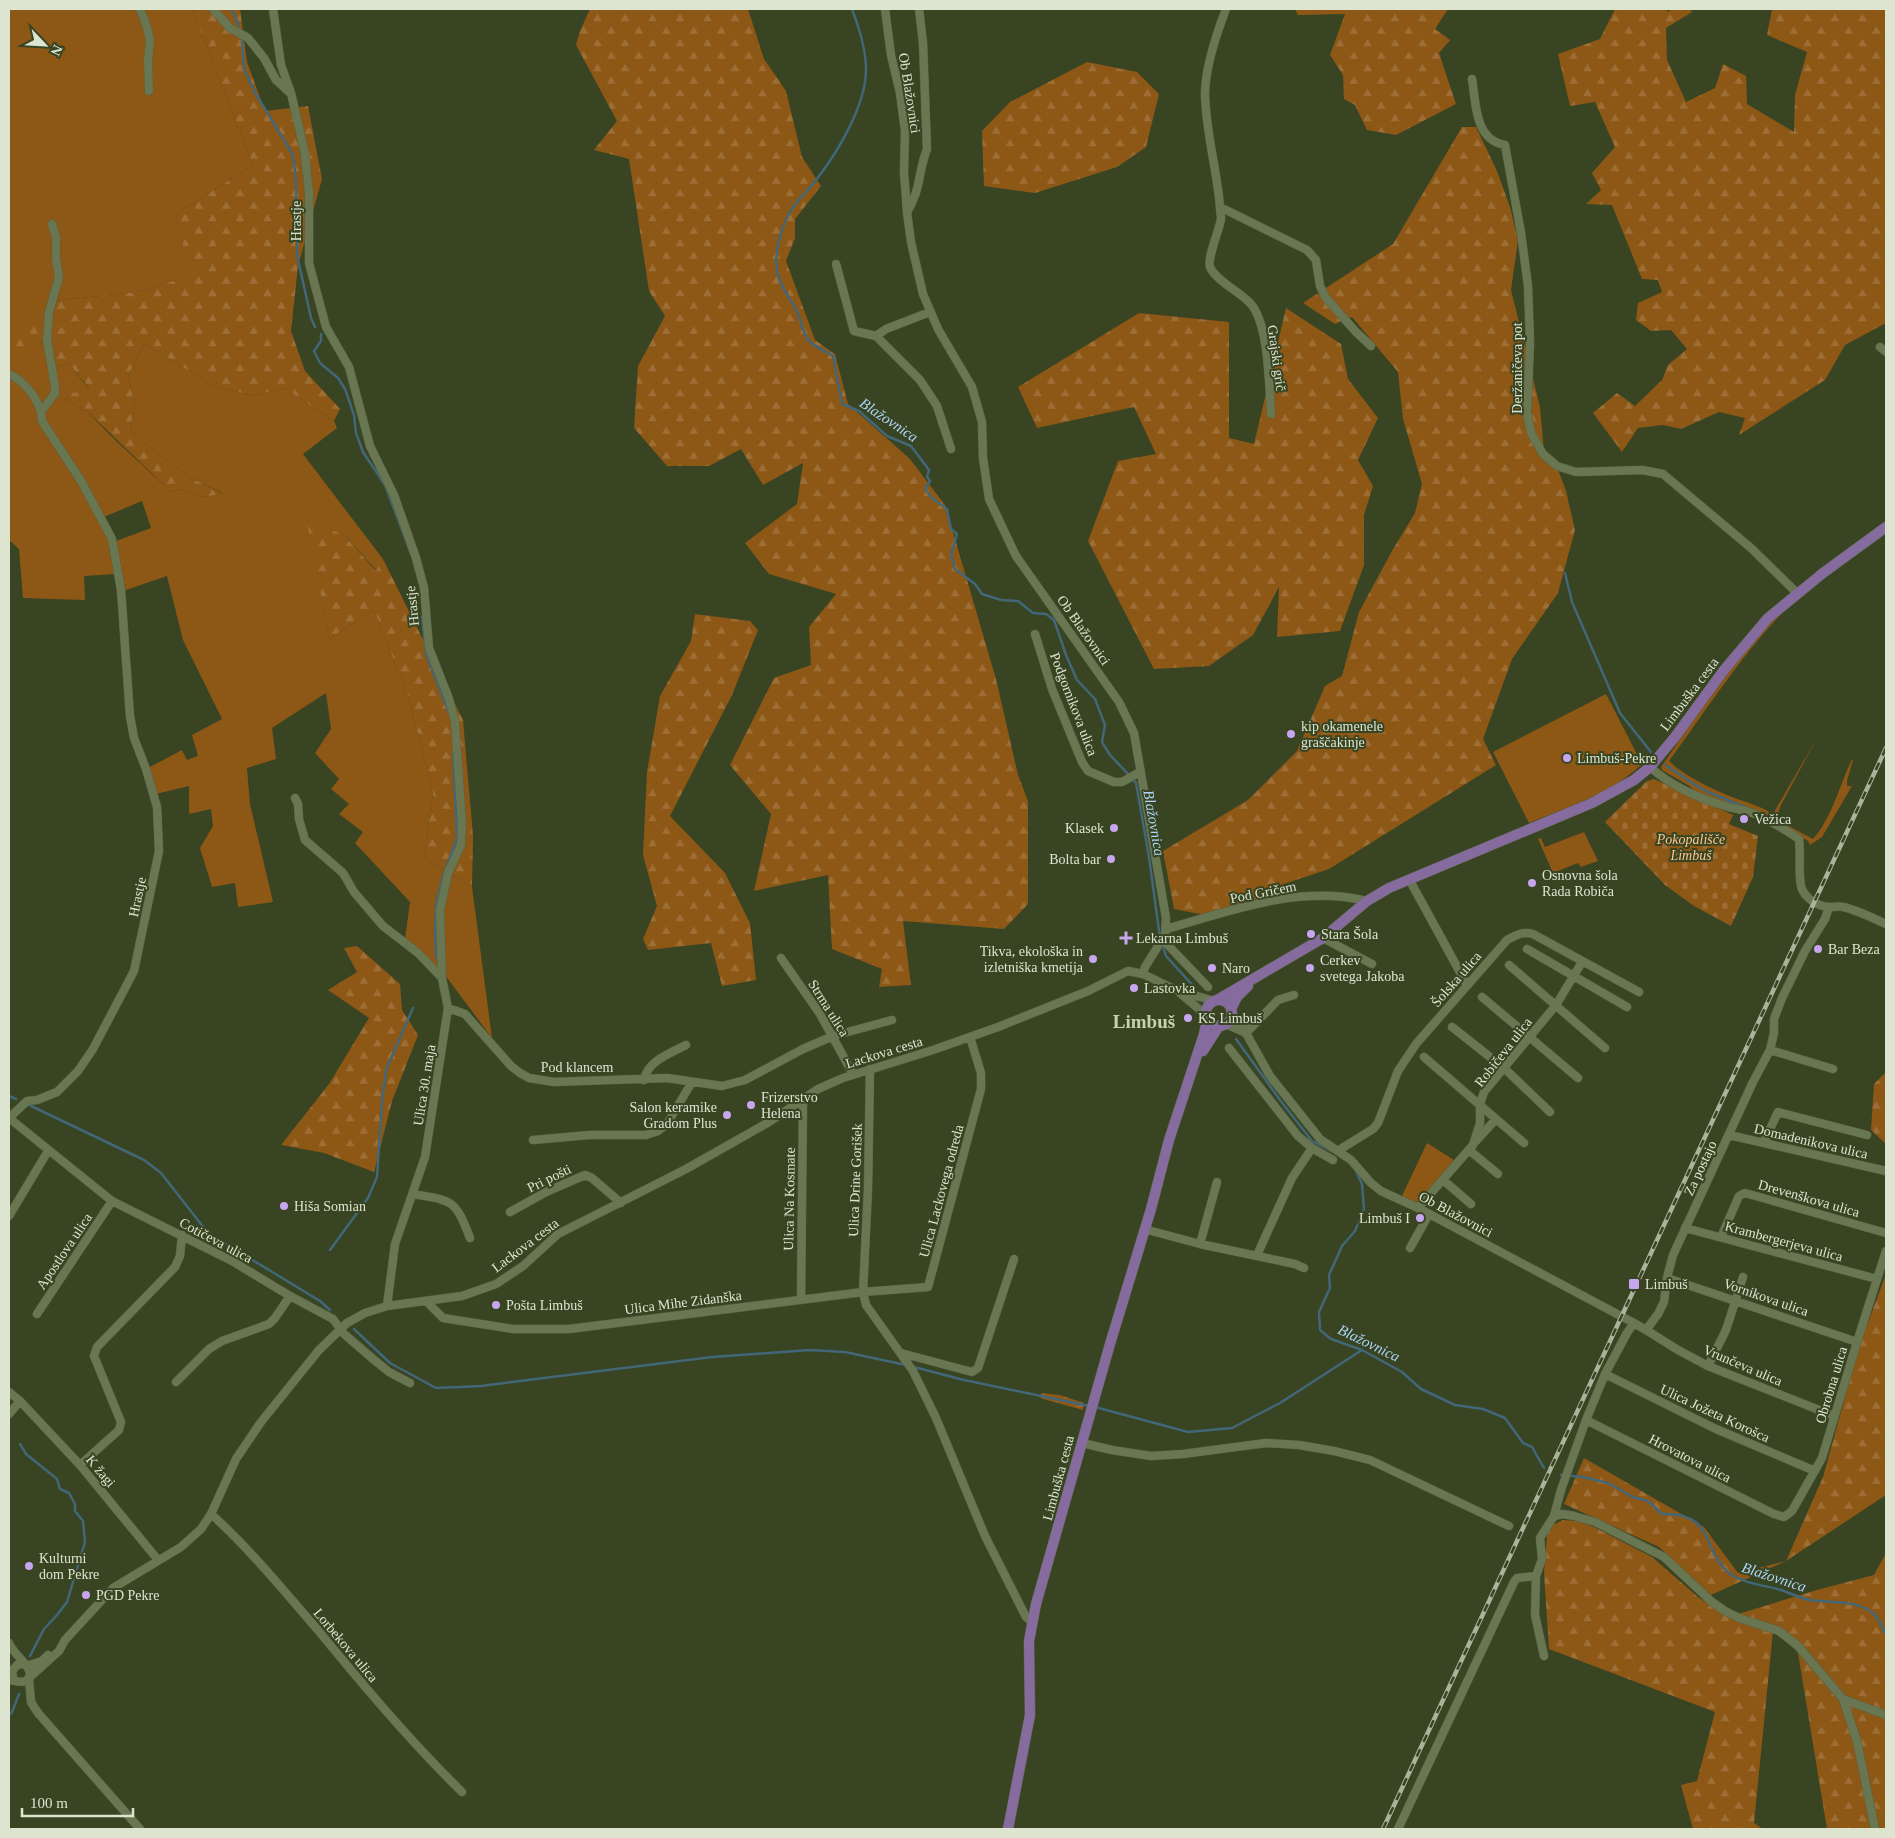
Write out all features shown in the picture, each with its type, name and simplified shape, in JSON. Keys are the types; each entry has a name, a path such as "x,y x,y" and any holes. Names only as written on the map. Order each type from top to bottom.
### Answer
{"main road":[{"name":"Limbuška cesta","path":"1262,974 1323,938 1367,901 1388,888 1612,794 1634,780 1650,767 1676,737 1702,699 1768,618 1886,527"},
{"path":"1191,1074 1204,1034 1208,1007 1262,974"},
{"path":"1191,1074 1231,1011 1237,997 1262,974"},
{"path":"1215,1001 1226,1003 1231,1011"},
{"path":"1207,1017 1212,1024 1222,1025"},
{"name":"Limbuška cesta","path":"1008,1829 1030,1715 1028,1660 1032,1622 1090,1412 1169,1140 1191,1074"}],"street":[{"path":"140,9 150,40 148,61 149,91"},
{"path":"213,9 230,28 248,38 264,58 276,80 291,93"},
{"name":"Hrastje","path":"273,9 282,65 291,93 305,154 309,193 309,263 326,327 349,367 370,446 394,495 416,558 424,588 428,648 449,699 455,722 462,824 461,845 448,874 440,910 442,978"},
{"name":"Ob Blažovnici","path":"885,9 891,55 900,93 905,131 904,172 907,212 921,285 930,312 972,387 982,422 983,458 989,499 1016,556 1119,702 1134,733 1138,773 1166,918 1165,935"},
{"path":"907,212 916,197 927,150 923,43 919,9"},
{"name":"Grajski grič","path":"1226,9 1206,76 1206,113 1221,219 1210,256 1210,267 1216,275 1251,303 1259,321 1268,364 1271,414"},
{"name":"Deržaničeva pot","path":"1472,79 1478,121 1482,130 1497,142 1505,145 1521,232 1528,286 1530,343 1528,413 1531,434 1536,444 1551,462 1576,472 1642,470 1663,474 1744,542 1798,593"},
{"path":"1220,207 1306,250 1316,260 1320,286 1326,298 1371,346"},
{"path":"41,412 55,393 47,340 49,312 59,277 56,259 56,237 52,224"},
{"path":"836,264 854,331 876,336 920,380 937,406 951,449"},
{"path":"876,336 886,329 930,312"},
{"name":"Hrastje","path":"9,374 19,379 38,402 42,421 80,481 112,539 120,590 130,716 134,738 146,769 157,807 159,851 134,971 93,1048 78,1071 57,1092 37,1100 27,1101 9,1118"},
{"name":"Podgornikova ulica","path":"1035,634 1052,689 1082,762 1088,771 1114,782 1126,780 1138,773"},
{"path":"1650,767 1691,794 1755,814 1799,839 1801,853 1800,875 1802,888 1807,898 1829,907 1842,906 1886,924"},
{"path":"295,798 298,804 305,840 343,873 354,892 383,926 418,953 442,978"},
{"path":"1410,879 1467,985"},
{"name":"Pod Gričem","path":"1165,935 1272,900 1293,897 1334,896 1351,897 1367,901"},
{"name":"Za postajo","path":"1646,1330 1664,1302 1673,1254 1753,1082 1770,1050 1774,1033 1774,1019 1782,998 1805,951 1825,919 1829,907"},
{"name":"Šolska ulica","path":"1339,1150 1373,1129 1378,1123 1398,1071 1416,1044 1507,940 1526,932 1533,934 1639,992"},
{"path":"1143,974 1145,967 1165,935 1172,948 1208,987"},
{"path":"1323,938 1372,964"},
{"path":"1527,949 1628,1007"},
{"name":"Strma ulica","path":"781,958 807,994 854,1074"},
{"name":"Robičeva ulica","path":"1418,1208 1471,1147 1480,1123 1480,1104 1484,1092 1556,1005 1582,962"},
{"path":"1509,965 1605,1048"},
{"name":"Lackova cesta","path":"29,1678 59,1651 65,1640 107,1594 158,1560 181,1548 201,1529 211,1514 236,1459 244,1447 319,1350 340,1327 365,1314 388,1306 462,1296 496,1284 523,1266 558,1234 686,1169 769,1122 803,1098 831,1082 970,1037 1088,991 1120,974 1132,971 1143,974 1176,990"},
{"name":"Ulica 30. maja","path":"388,1306 395,1244 425,1157 448,1008 442,978"},
{"path":"1176,990 1198,998 1215,1001"},
{"path":"1176,990 1207,1017"},
{"path":"1222,1025 1246,1033 1278,1000 1294,994"},
{"path":"1482,997 1578,1078"},
{"name":"Pod klancem","path":"448,1008 465,1014 511,1066 528,1078 554,1082 667,1078 722,1086 745,1080 803,1048 833,1036 892,1020"},
{"name":"Ob Blažovnici","path":"1231,1011 1244,1027 1270,1076 1298,1136 1312,1148 1333,1160"},
{"path":"1452,1026 1504,1068 1550,1112"},
{"name":"Ulica Lackovega odreda","path":"863,1292 928,1288 981,1089 981,1072 970,1037"},
{"path":"644,1080 645,1073 650,1067 661,1058 686,1045"},
{"name":"Ob Blažovnici","path":"1229,1048 1320,1139 1339,1150 1351,1160 1381,1191 1430,1214 1634,1323"},
{"path":"1770,1050 1833,1069"},
{"path":"1424,1056 1524,1143"},
{"name":"Ulica Drine Gorišek","path":"863,1292 868,1189 870,1069"},
{"path":"533,1140 589,1135 646,1135 658,1131 667,1124 692,1082"},
{"name":"Ulica Na Kosmate","path":"801,1300 803,1098"},
{"path":"1764,1142 1778,1112 1867,1135"},
{"name":"Cotičeva ulica","path":"9,1118 112,1201 232,1261 333,1319 343,1333 373,1360 389,1372 410,1383"},
{"path":"1496,1118 1471,1147 1498,1174"},
{"name":"Domadenikova ulica","path":"1729,1135 1886,1172"},
{"path":"1257,1255 1292,1178 1312,1148"},
{"path":"9,1216 48,1151"},
{"name":"Pri pošti","path":"510,1212 546,1192 585,1175 592,1178 621,1203"},
{"path":"1443,1180 1471,1204"},
{"path":"1200,1244 1217,1182"},
{"name":"Drevenškova ulica","path":"1721,1237 1739,1196 1745,1193 1886,1233"},
{"path":"413,1194 452,1203 461,1214 470,1238"},
{"name":"Apostlova ulica","path":"37,1314 112,1201"},
{"path":"1410,1248 1430,1214"},
{"name":"Krambergerjeva ulica","path":"1685,1228 1877,1279"},
{"path":"1144,1230 1296,1264 1304,1268"},
{"path":"80,1465 119,1430 121,1422 94,1356 97,1346 175,1267 180,1256 182,1235"},
{"name":"Obrobna ulica","path":"1784,1517 1792,1511 1822,1458 1886,1251"},
{"path":"902,1353 972,1372 978,1368 1014,1259"},
{"path":"1708,1366 1726,1330 1743,1277"},
{"name":"Vornikova ulica","path":"1667,1278 1857,1342"},
{"path":"863,1292 866,1305 911,1368 936,1418 985,1536 1026,1617 1032,1622"},
{"name":"Ulica Mihe Zidanška","path":"426,1301 443,1318 522,1329 569,1329 863,1292"},
{"path":"176,1382 209,1349 222,1341 269,1324 290,1296"},
{"path":"1544,1656 1536,1615 1536,1576 1542,1559 1540,1538 1554,1516 1561,1490 1586,1420 1606,1374 1634,1323 1646,1330"},
{"name":"Vrunčeva ulica","path":"1646,1330 1708,1366 1834,1416"},
{"name":"Ulica Jožeta Korošca","path":"1606,1374 1716,1429 1815,1472"},
{"name":"K žagi","path":"9,1392 20,1401 80,1465 158,1560"},
{"path":"9,1414 20,1401"},
{"name":"Hrovatova ulica","path":"1586,1420 1765,1510 1784,1517"},
{"path":"1082,1443 1151,1456 1266,1443 1299,1445 1334,1451 1370,1460 1509,1526"},
{"name":"Lorbekova ulica","path":"211,1514 270,1574 381,1706 427,1758 462,1792"},
{"path":"1554,1516 1563,1514 1595,1522 1664,1557 1712,1602 1725,1611 1739,1618 1779,1631 1788,1637 1814,1663 1843,1699 1857,1741 1875,1829"},
{"path":"1398,1829 1514,1582 1517,1578 1536,1576"},
{"path":"12,1670 17,1665 42,1661 65,1640"},
{"path":"9,1643 13,1653 29,1670 31,1702"},
{"path":"13,1653 13,1678 28,1700 140,1829"},
{"path":"15,1681 29,1678"},
{"path":"1843,1699 1886,1715"}],"green space":[{"path":"9,9 192,9 253,165 176,214 191,276 136,292 53,301 15,367 40,340 57,366 69,364 89,389 74,393 66,383 63,398 87,411 171,492 183,489 202,497 222,493 188,476 130,432 135,404 128,377 144,344 214,386 254,396 284,388 334,421 337,428 303,454 383,559 377,571 345,536 307,518 329,639 374,610 407,693 433,792 424,857 472,887 492,1038 445,975 405,939 410,902 355,843 363,832 339,814 349,804 331,789 339,779 315,753 331,729 326,693 272,728 276,759 247,768 250,804 273,902 238,907 235,883 212,887 200,848 213,826 211,809 189,814 189,786 156,794 148,768 182,750 187,760 198,756 192,735 222,719 183,640 167,576 123,591 116,541 151,528 142,501 99,519 110,539 116,574 84,576 85,600 23,598 19,549 9,540"},
{"path":"192,9 240,9 247,62 265,111 308,106 322,179 298,266 291,331 305,371 340,409 334,421 284,388 254,396 214,386 144,344 128,377 135,404 130,432 188,476 223,494 202,497 183,489 171,492 87,411 63,398 58,388 66,382 74,393 89,388 69,364 57,366 41,341 15,368 12,332 53,301 136,292 190,276 176,214 253,165"},
{"path":"590,9 748,9 764,59 786,91 802,157 821,186 795,219 795,238 786,261 815,340 835,354 848,404 910,459 945,505 996,679 1018,775 1028,801 1028,904 1004,929 903,921 911,985 879,987 882,969 832,949 828,875 754,891 771,814 730,765 774,678 811,665 809,627 836,594 769,574 745,543 797,504 803,463 763,485 741,449 709,466 667,466 634,428 638,366 665,316 649,291 629,159 594,150 617,121 576,45"},
{"path":"1295,9 1448,9 1435,29 1450,40 1439,53 1456,104 1396,135 1367,130 1355,105 1344,99 1343,75 1330,55 1345,14 1298,15"},
{"path":"1615,9 1667,9 1667,12 1672,9 1690,9 1692,12 1666,28 1667,60 1686,102 1715,88 1723,64 1746,76 1747,104 1794,132 1795,95 1807,52 1767,35 1772,9 1886,9 1886,323 1845,345 1825,380 1739,435 1745,418 1719,412 1681,429 1663,425 1638,428 1622,452 1593,413 1617,393 1635,406 1662,380 1668,365 1687,349 1671,330 1651,331 1636,320 1638,303 1662,292 1658,280 1642,279 1612,205 1586,204 1601,190 1592,173 1615,147 1595,102 1570,106 1558,54 1600,39"},
{"path":"1087,62 1137,72 1159,94 1146,147 1117,167 1035,193 984,186 982,131 1010,102"},
{"path":"1462,127 1476,127 1497,171 1510,207 1518,240 1511,290 1540,407 1544,452 1557,467 1566,491 1575,530 1558,593 1512,659 1483,739 1496,765 1329,869 1272,888 1268,899 1210,916 1174,909 1163,851 1248,800 1297,751 1325,686 1342,676 1359,612 1415,513 1422,484 1403,419 1398,372 1352,317 1335,324 1303,303 1393,244"},
{"path":"1286,308 1341,344 1348,379 1378,418 1358,460 1373,486 1364,515 1364,565 1340,631 1277,637 1279,587 1253,635 1209,666 1154,669 1088,541 1118,461 1156,454 1134,407 1037,428 1018,387 1139,313 1229,322 1229,438 1254,444"},
{"path":"306,517 345,536 376,571 383,559 463,720 473,836 472,887 424,857 433,792 407,693 374,610 329,639"},
{"path":"1790,605 1741,661 1669,761 1701,783 1773,814 1818,736 1781,805 1778,813 1780,820 1813,839 1831,811 1852,759 1847,786 1852,786 1822,837 1810,845 1808,841 1799,836 1694,792 1691,787 1662,770 1661,767 1716,687 1777,615"},
{"path":"695,614 750,621 758,630 732,695 670,816 725,873 750,923 756,980 722,986 711,943 648,950 643,939 657,906 643,855 647,772 660,696 691,641"},
{"name":"Limbuš-Pekre","path":"1606,694 1642,764 1617,784 1603,792 1529,823 1493,752"},
{"name":"Pokopališče Limbuš","path":"1654,779 1733,815 1729,824 1758,836 1753,877 1731,926 1694,906 1665,885 1605,822 1647,781"},
{"path":"1584,832 1598,861 1581,867 1578,863 1553,873 1538,839 1541,838 1545,847"},
{"path":"357,946 400,984 402,1010 418,1035 392,1101 374,1172 324,1153 281,1145 329,1084 369,1018 328,990 357,972 344,948"},
{"path":"1886,1072 1886,1144 1871,1130 1874,1084"},
{"path":"1427,1143 1454,1160 1418,1202 1411,1201 1402,1196"},
{"path":"1886,1274 1886,1495 1786,1561 1823,1477 1859,1347"},
{"path":"1041,1393 1060,1395 1084,1403 1083,1410 1043,1399 1040,1397"},
{"path":"1584,1458 1704,1527 1738,1573 1786,1561 1711,1595 1659,1547 1564,1504"},
{"path":"1563,1520 1577,1521 1594,1527 1652,1557 1698,1597 1720,1612 1773,1631 1754,1823 1763,1829 1693,1829 1681,1785 1697,1781 1715,1712 1549,1649 1544,1573 1547,1535 1553,1525"},
{"path":"1886,1553 1886,1829 1827,1829 1797,1647 1774,1626 1751,1620 1738,1614 1874,1575"}],"waterway":[{"path":"231,9 239,25"},
{"name":"Blažovnica","path":"852,9 861,37 866,67 862,96 842,142 825,169 795,203 787,218 777,249 776,264 778,277 797,311 810,342 833,356 842,404 859,411 887,436 911,446 929,470 927,477 930,481 925,489 932,498 947,509 951,529 957,534 951,555 955,569 975,584 982,594 1001,600 1018,601 1033,613 1046,614 1054,620 1077,680 1095,699 1105,725 1102,742 1110,755 1129,775"},
{"path":"242,41 244,69 254,91 293,155 296,180 297,255 311,318 315,327"},
{"path":"321,334 321,341 314,351 320,363 338,378 345,389 354,415 356,433 363,452 385,485 410,551"},
{"path":"1565,573 1572,602 1620,713 1651,752"},
{"path":"422,617 426,654 449,713"},
{"path":"439,966 436,955 435,935 436,905 442,879 457,838 453,753"},
{"path":"1666,765 1708,792 1769,817"},
{"name":"Blažovnica","path":"1132,779 1136,783 1149,857 1160,938"},
{"name":"Blažovnica","path":"1162,943 1166,956 1195,988"},
{"path":"330,1250 368,1198 377,1177 386,1070 413,1008"},
{"name":"Blažovnica","path":"1236,1039 1312,1141 1333,1152"},
{"path":"9,1096 16,1099"},
{"path":"29,1105 144,1160 161,1173 208,1233 320,1301 330,1310"},
{"name":"Blažovnica","path":"1355,1169 1362,1184 1364,1209 1355,1231 1342,1246 1329,1275 1330,1288 1319,1312 1320,1330 1331,1339 1362,1350 1402,1372 1421,1389 1455,1405 1483,1409 1505,1418 1523,1443 1532,1447 1544,1468"},
{"path":"354,1329 390,1363 436,1388 481,1386 712,1357 810,1350 845,1352 906,1365"},
{"path":"1095,1407 1188,1432 1232,1428 1280,1403 1362,1350"},
{"path":"914,1367 964,1380 1089,1406"},
{"path":"20,1444 26,1454 57,1479 60,1489 69,1493 75,1504 75,1511 83,1521 85,1542 67,1602 44,1629 30,1656"},
{"name":"Blažovnica","path":"1561,1475 1583,1477 1608,1483 1633,1497 1648,1501 1662,1514 1679,1515 1691,1519 1700,1526 1721,1565 1730,1574 1748,1582 1781,1590 1809,1600 1861,1606 1875,1615 1886,1635"},
{"path":"9,1715 19,1694"}],"railway":[{"path":"1383,1829 1886,748"}],"place":[{"name":"kip okamenele graščakinje","path":"1291,734"},
{"name":"Limbuš-Pekre","path":"1567,758"},
{"name":"Vežica","path":"1744,819"},
{"name":"Klasek","path":"1114,828"},
{"name":"Bolta bar","path":"1111,859"},
{"name":"Osnovna šola Rada Robiča","path":"1532,883"},
{"name":"Stara Šola","path":"1311,934"},
{"name":"Lekarna Limbuš","path":"1126,938"},
{"name":"Bar Beza","path":"1818,949"},
{"name":"Tikva, ekološka in izletniška kmetija","path":"1093,959"},
{"name":"Naro","path":"1212,968"},
{"name":"Cerkev svetega Jakoba","path":"1310,968"},
{"name":"Lastovka","path":"1134,988"},
{"name":"KS Limbuš","path":"1188,1018"},
{"name":"Frizerstvo Helena","path":"751,1105"},
{"name":"Salon keramike Gradom Plus","path":"727,1115"},
{"name":"Hiša Somian","path":"284,1206"},
{"name":"Limbuš I","path":"1420,1218"},
{"name":"Limbuš","path":"1634,1284"},
{"name":"Pošta Limbuš","path":"496,1305"},
{"name":"Kulturni dom Pekre","path":"29,1566"},
{"name":"PGD Pekre","path":"86,1595"}],"district":[{"name":"Limbuš","path":"1144,1021"}]}
